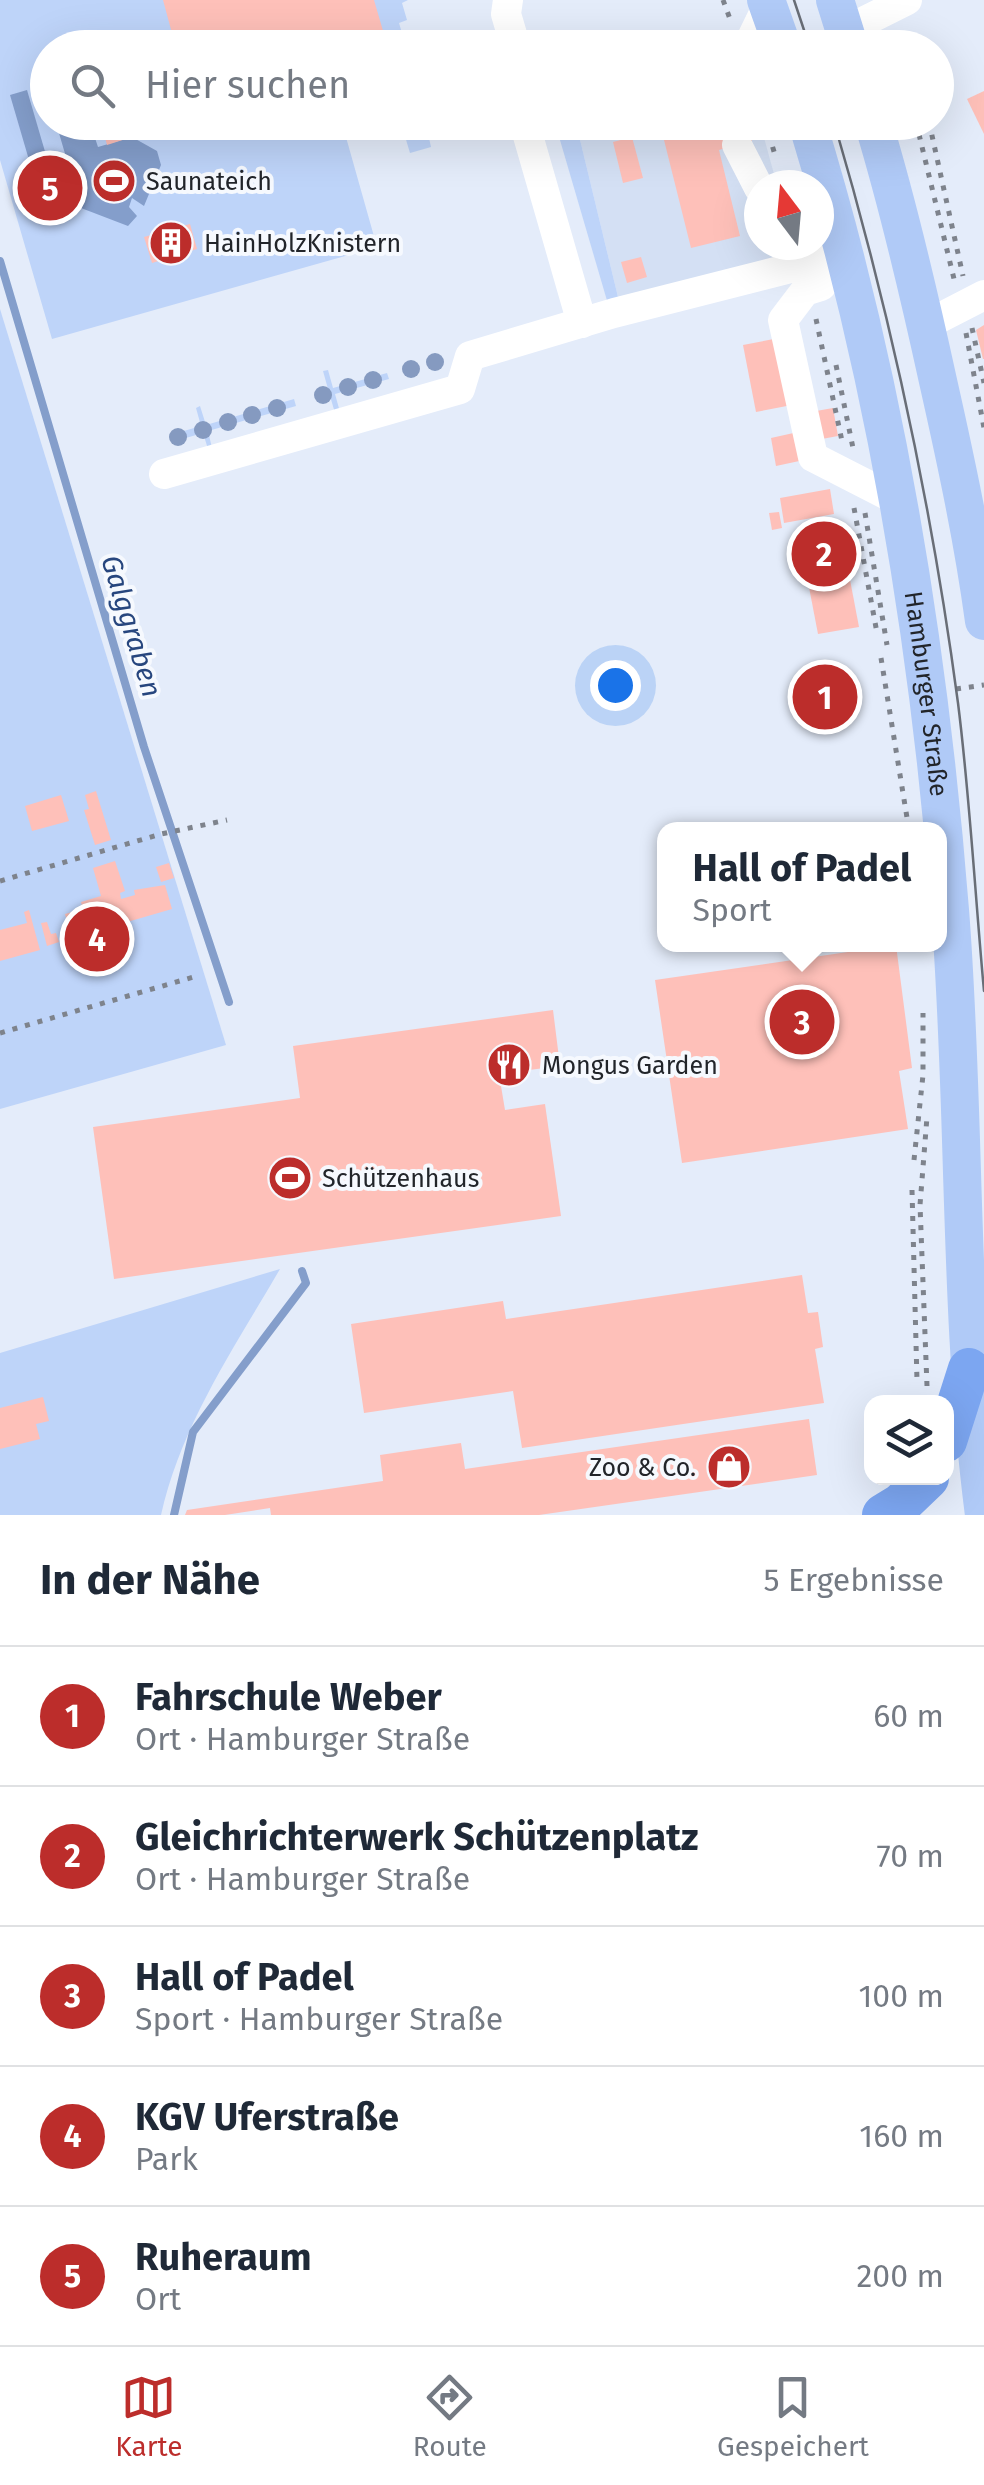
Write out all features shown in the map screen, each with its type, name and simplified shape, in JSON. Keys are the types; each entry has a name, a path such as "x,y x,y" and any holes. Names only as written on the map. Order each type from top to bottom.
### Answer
{"highway":[{"path":"954,1417 970,1369"},
{"path":"883,1515 921,1485"}],"main road":[{"path":"767,3 777,30"},
{"name":"Hamburger Straße","path":"812,140 819,170"},
{"path":"877,140 926,325 964,502 984,621"},
{"name":"Hamburger Straße","path":"834,234 901,502 941,822"},
{"name":"Hamburger Straße","path":"947,881 960,1076 970,1369 982,1496"}],"lane":[{"path":"508,0 506,14 511,30"},
{"path":"843,26 907,0"},
{"path":"755,30 767,3"},
{"path":"529,140 582,323"},
{"path":"736,145 749,170"},
{"path":"164,474 460,389 470,356 582,323 760,260"},
{"path":"827,260 820,286 804,291 783,320 813,457 856,491 901,502"},
{"path":"926,325 971,305"}],"path":[{"path":"921,140 971,305 984,428"},
{"path":"932,140 971,305 984,383"},
{"path":"810,289 844,448"},
{"path":"836,363 877,633"},
{"path":"856,491 892,674"},
{"path":"882,658 908,822"},
{"path":"0,882 165,833 227,820"},
{"path":"0,1033 197,976"},
{"path":"914,1160 923,1075 922,1004"},
{"path":"927,1389 920,1206 932,1059"},
{"path":"912,1190 918,1381"}],"shaded area":[{"path":"0,0 408,0 402,3 407,20 399,23 401,30 30,30 30,140 347,140 377,247 52,339 0,160"},
{"path":"27,90 30,140 42,140 46,155 29,160 10,95"},
{"name":"Saunateich","path":"61,140 96,140 98,147 137,140 157,151 161,165 144,206 132,198 129,207 137,216 128,226 81,208"},
{"path":"406,140 429,140 431,147 410,153"},
{"path":"560,140 580,140 618,297 608,304"},
{"path":"580,140 765,140 773,170 744,170 744,260 781,260 618,297"},
{"path":"0,309 226,1045 0,1109"},
{"path":"328,370 333,388 387,373 389,379 335,394 340,412 335,413 330,396 318,399 316,393 328,389 323,371"},
{"path":"294,399 296,406 208,431 212,448 208,449 203,433 172,442 170,435 201,426 196,408 200,406 206,425"},
{"path":"280,1269 195,1418 161,1515 0,1515 0,1353"}],"building":[{"path":"163,0 374,0 383,30 171,30"},
{"path":"984,91 984,134 967,99"},
{"path":"633,140 643,178 623,183 613,142"},
{"path":"664,140 752,140 719,150 740,236 691,248"},
{"path":"56,160 70,207 43,215 29,168"},
{"name":"HainHolzKnistern","path":"190,224 197,249 152,263 144,237"},
{"path":"641,257 647,277 627,283 621,262"},
{"path":"984,325 984,359 983,359 976,330"},
{"path":"779,338 792,405 756,412 743,345"},
{"path":"833,408 838,436 811,441 805,413"},
{"path":"798,432 804,460 776,466 771,438"},
{"path":"830,489 834,514 784,523 780,498"},
{"path":"779,512 782,528 772,530 769,513"},
{"path":"839,522 859,627 818,634 798,530"},
{"path":"845,676 850,709 805,717 799,684"},
{"path":"96,791 111,840 95,845 84,810 89,809 85,795"},
{"path":"61,795 69,821 32,831 25,806"},
{"path":"115,861 125,891 120,893 121,899 135,895 134,890 165,885 172,909 72,938 65,914 83,909 81,902 101,896 93,868"},
{"path":"169,863 174,878 161,882 156,867"},
{"path":"29,910 40,950 0,961 0,930 27,923 24,912"},
{"path":"47,922 59,942 47,946 41,923"},
{"path":"848,952 897,952 912,1068 899,1071 908,1129 682,1163 655,980"},
{"path":"553,1010 560,1066 499,1074 505,1110 545,1104 561,1216 114,1279 93,1127 300,1098 293,1046"},
{"path":"802,1275 808,1313 818,1312 823,1347 815,1349 824,1403 522,1448 513,1391 364,1413 351,1324 503,1301 506,1319"},
{"path":"43,1397 49,1421 36,1424 40,1439 0,1449 0,1408"},
{"path":"809,1419 817,1475 539,1515 271,1515 270,1508 225,1515 185,1515 187,1510 383,1481 380,1455 461,1443 465,1469"}],"waterway":[{"name":"Galggraben","path":"0,261 144,747 229,1002"},
{"name":"Galggraben","path":"174,1515 193,1432 306,1283 302,1271"}],"tram line":[{"path":"794,0 804,30"},
{"path":"839,140 891,338 936,556 962,739 984,991"}],"place":[{"name":"Saunateich","path":"114,181"},
{"name":"Ruheraum","path":"50,188"},
{"name":"HainHolzKnistern","path":"171,243"},
{"name":"Gleichrichterwerk Schützenplatz","path":"824,554"},
{"name":"Fahrschule Weber","path":"825,697"},
{"name":"KGV Uferstraße","path":"97,939"},
{"name":"Hall of Padel","path":"802,1022"},
{"name":"Mongus Garden","path":"509,1065"},
{"name":"Schützenhaus","path":"290,1178"},
{"name":"Zoo & Co.","path":"729,1467"}]}
